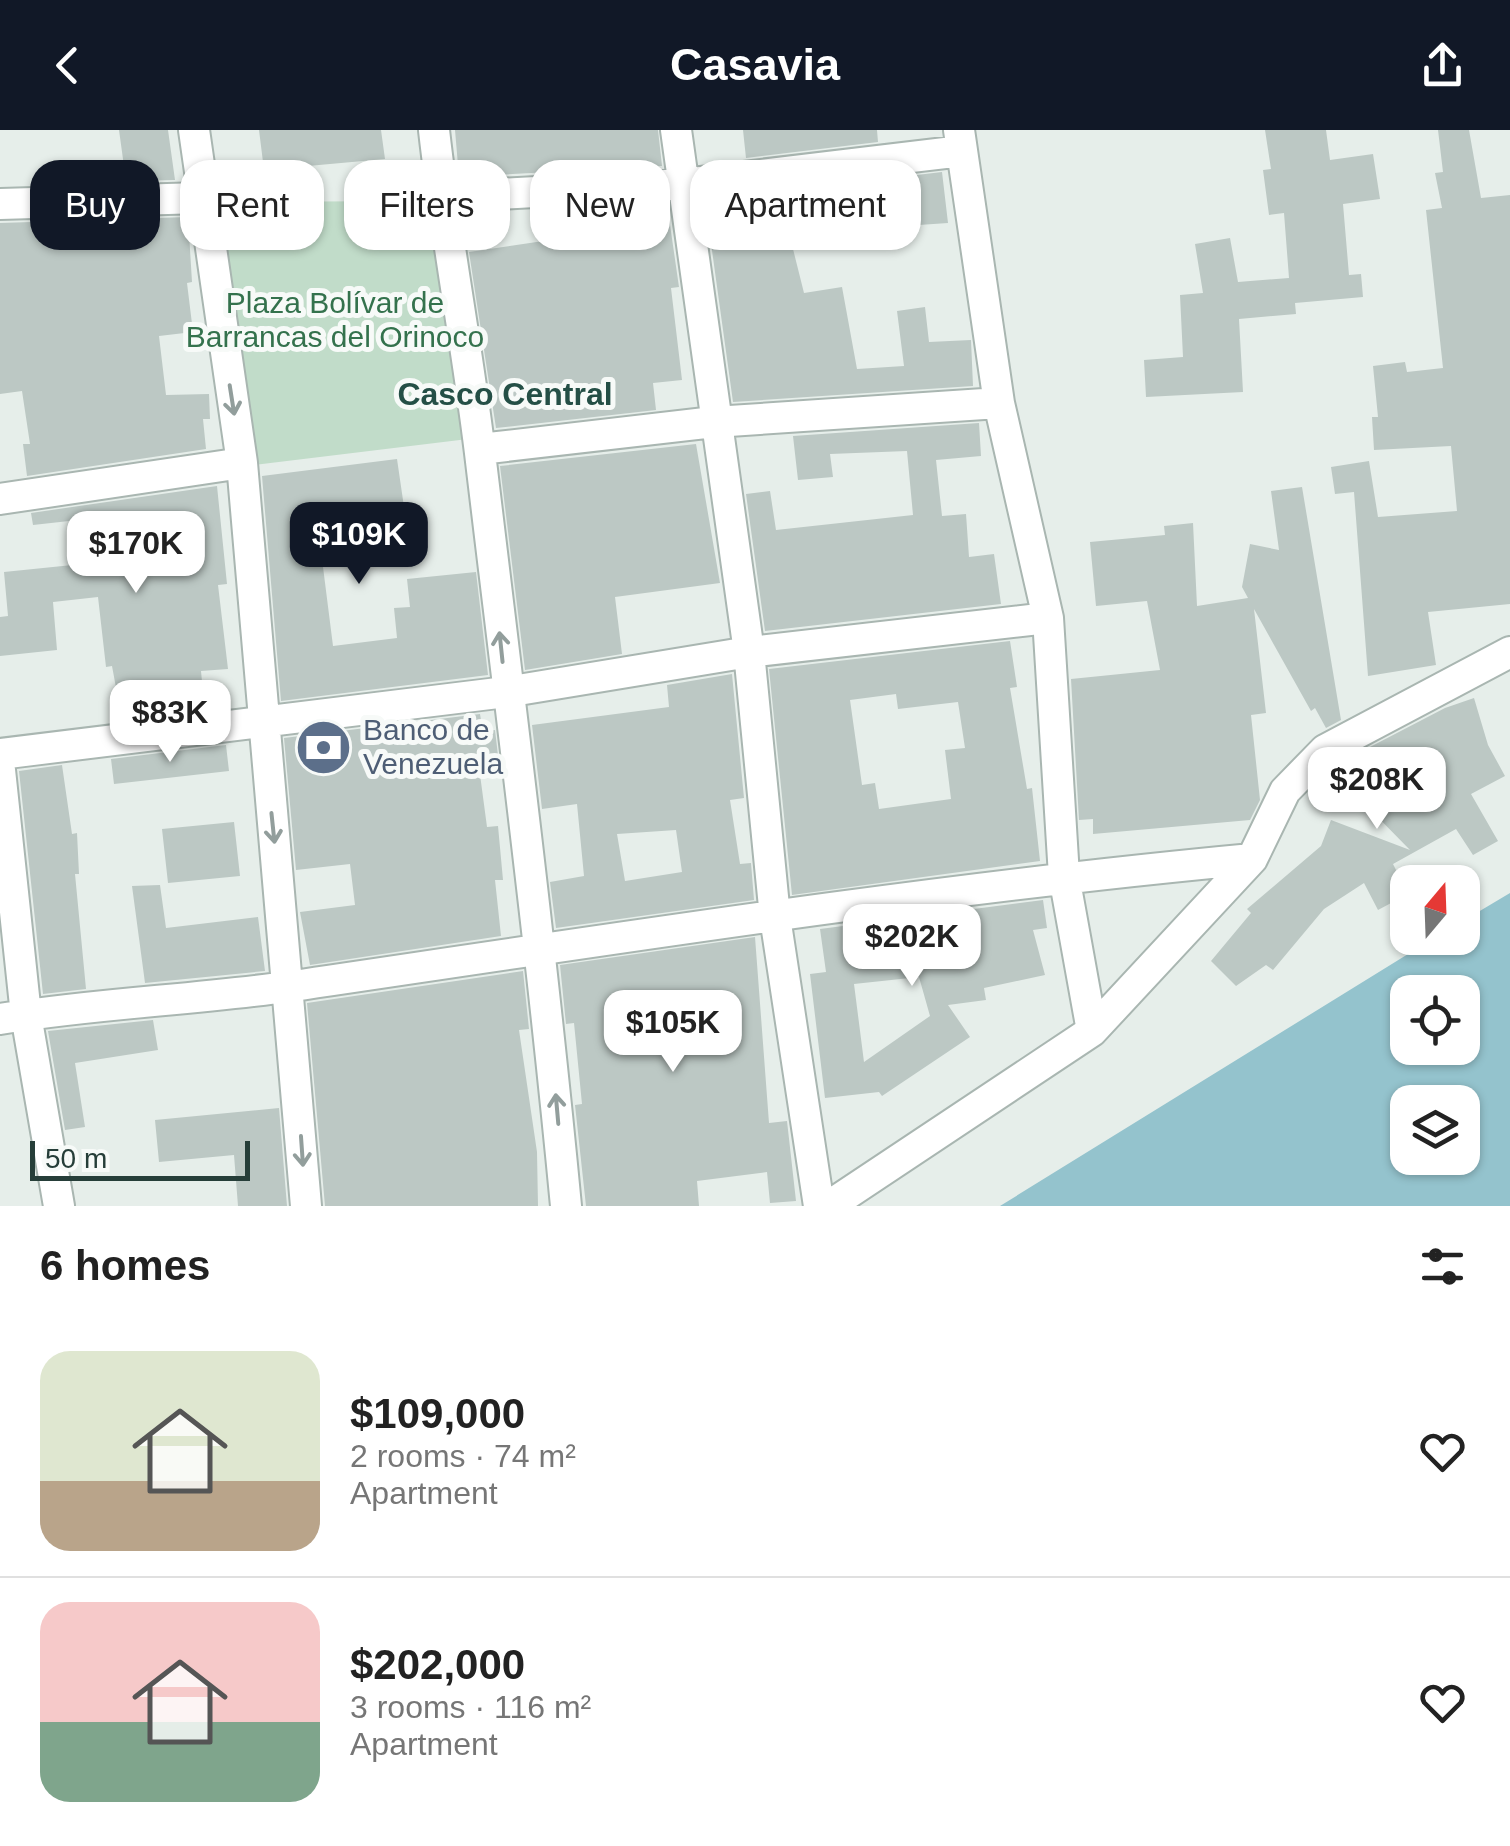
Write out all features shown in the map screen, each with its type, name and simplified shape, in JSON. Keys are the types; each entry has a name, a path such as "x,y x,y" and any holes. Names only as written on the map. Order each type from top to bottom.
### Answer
{"street":[{"path":"194,130 197,160"},
{"path":"434,130 438,160"},
{"path":"676,130 749,652 775,917 819,1206"},
{"path":"510,193 684,184 961,141 1000,403 1048,618 1064,876 1092,1030"},
{"path":"0,204 180,199"},
{"path":"208,250 242,463 306,1206"},
{"path":"450,250 480,450 506,692 542,946 566,1206"},
{"path":"480,450 714,422 1000,403"},
{"path":"0,499 242,463"},
{"path":"0,754 506,692 749,652 1048,618"},
{"path":"829,1206 1092,1030 1252,858 1284,791 1325,750 1510,652"},
{"path":"0,770 13,1017 59,1206"},
{"path":"13,1017 289,986 542,946 1064,876 1252,858"}],"green space":[{"name":"Plaza Bolívar de Barrancas del Orinoco","path":"324,201 344,201 344,250 445,250 468,439 230,468 211,250 324,250"}],"water":[{"path":"1510,893 1510,1206 1000,1206 1406,955 1480,955 1480,911"}],"building":[{"path":"119,130 168,130 175,180 160,180 160,160 123,160"},
{"path":"259,130 381,130 385,159 324,165 324,160 263,160"},
{"path":"455,130 658,130 661,160 530,160 530,173 510,174 510,160 458,160"},
{"path":"743,130 877,130 878,142 746,158"},
{"path":"1265,130 1326,130 1330,160 1373,154 1380,199 1343,204 1349,275 1361,274 1363,297 1295,303 1296,314 1239,319 1243,392 1146,397 1144,360 1183,357 1180,295 1203,293 1195,244 1230,238 1238,282 1289,278 1284,213 1269,215 1263,170 1271,169"},
{"path":"1438,130 1469,130 1481,198 1510,195 1510,604 1428,612 1436,665 1368,676 1354,492 1335,494 1331,467 1369,461 1378,517 1457,511 1451,446 1374,450 1372,417 1378,417 1373,366 1405,362 1407,372 1443,368 1426,210 1442,208 1435,173 1443,172"},
{"path":"942,172 948,223 921,225 921,174"},
{"path":"180,217 180,250 190,250 192,282 187,283 193,332 159,336 166,395 209,394 210,419 203,419 206,449 27,476 23,444 30,444 22,391 0,394 0,223 30,222 30,250 160,250 160,218"},
{"path":"670,225 679,287 671,288 682,380 653,383 656,410 496,428 469,252 510,250 510,246 530,243 530,250 670,250"},
{"path":"712,250 793,250 804,293 842,287 857,369 904,366 897,311 925,307 929,342 971,340 973,386 733,402"},
{"path":"979,423 981,456 936,460 942,516 966,514 969,557 994,554 1001,604 765,631 746,494 770,491 776,530 913,515 907,451 830,454 833,477 798,480 793,436"},
{"path":"696,444 720,583 615,597 622,654 525,670 500,466"},
{"path":"397,459 411,555 323,567 333,646 397,638 394,608 410,607 407,579 476,572 488,675 281,701 262,476"},
{"path":"217,486 227,584 218,585 228,669 201,671 203,692 187,693 189,712 122,720 112,666 106,667 98,597 53,602 57,650 0,656 0,617 8,616 4,572 92,563 87,519 33,525 31,513"},
{"path":"1302,487 1341,720 1326,728 1315,708 1311,711 1254,609 1266,713 1251,715 1260,800 1250,820 1093,834 1093,819 1079,820 1071,679 1160,670 1147,601 1096,606 1090,542 1165,535 1164,526 1193,523 1197,606 1248,598 1242,587 1250,544 1279,550 1271,491"},
{"path":"1010,641 1017,687 1010,688 1027,789 1032,788 1040,861 792,895 769,669","holes":["896,694 898,709 958,702 965,748 945,750 951,799 879,809 875,783 862,785 850,700"]},
{"path":"732,674 744,798 730,800 740,864 751,863 754,900 556,928 550,882 584,876 577,804 542,809 532,725 669,707 667,685","holes":["676,830 682,872 625,881 617,834"]},
{"path":"1474,698 1488,745 1505,776 1471,794 1498,841 1473,855 1456,829 1390,865 1390,904 1378,910 1364,883 1324,909 1273,970 1266,965 1236,986 1211,961 1251,913 1247,909 1321,846 1331,820 1410,850 1354,793 1358,790 1342,773 1370,747 1445,708"},
{"path":"480,714 483,732 495,730 499,764 479,767 487,827 498,826 503,880 495,880 501,936 310,965 300,912 355,905 350,864 296,870 284,738"},
{"path":"226,745 229,771 114,784 111,759"},
{"path":"62,765 72,834 77,833 79,874 75,874 86,989 43,994 19,771"},
{"path":"234,822 240,876 168,883 162,829"},
{"path":"160,885 166,928 258,917 265,971 145,983 132,886"},
{"path":"1043,900 1047,928 1033,930 1045,975 984,988 986,1000 948,1005 970,1037 882,1096 879,1092 825,1098 810,974 826,972 820,929","holes":["919,977 930,1016 864,1062 854,984"]},
{"path":"755,937 769,1123 787,1121 796,1201 770,1203 767,1172 697,1181 699,1206 586,1206 575,1105 582,1104 574,1023 566,1024 560,965"},
{"path":"523,971 529,1029 519,1030 537,1152 538,1206 325,1206 307,1003"},
{"path":"153,1020 158,1050 75,1063 85,1127 65,1130 48,1031"},
{"path":"279,1108 287,1206 238,1206 234,1155 159,1162 155,1120"}],"place":[{"name":"Banco de Venezuela","path":"324,747"}],"district":[{"name":"Casco Central","path":"505,394"}]}
